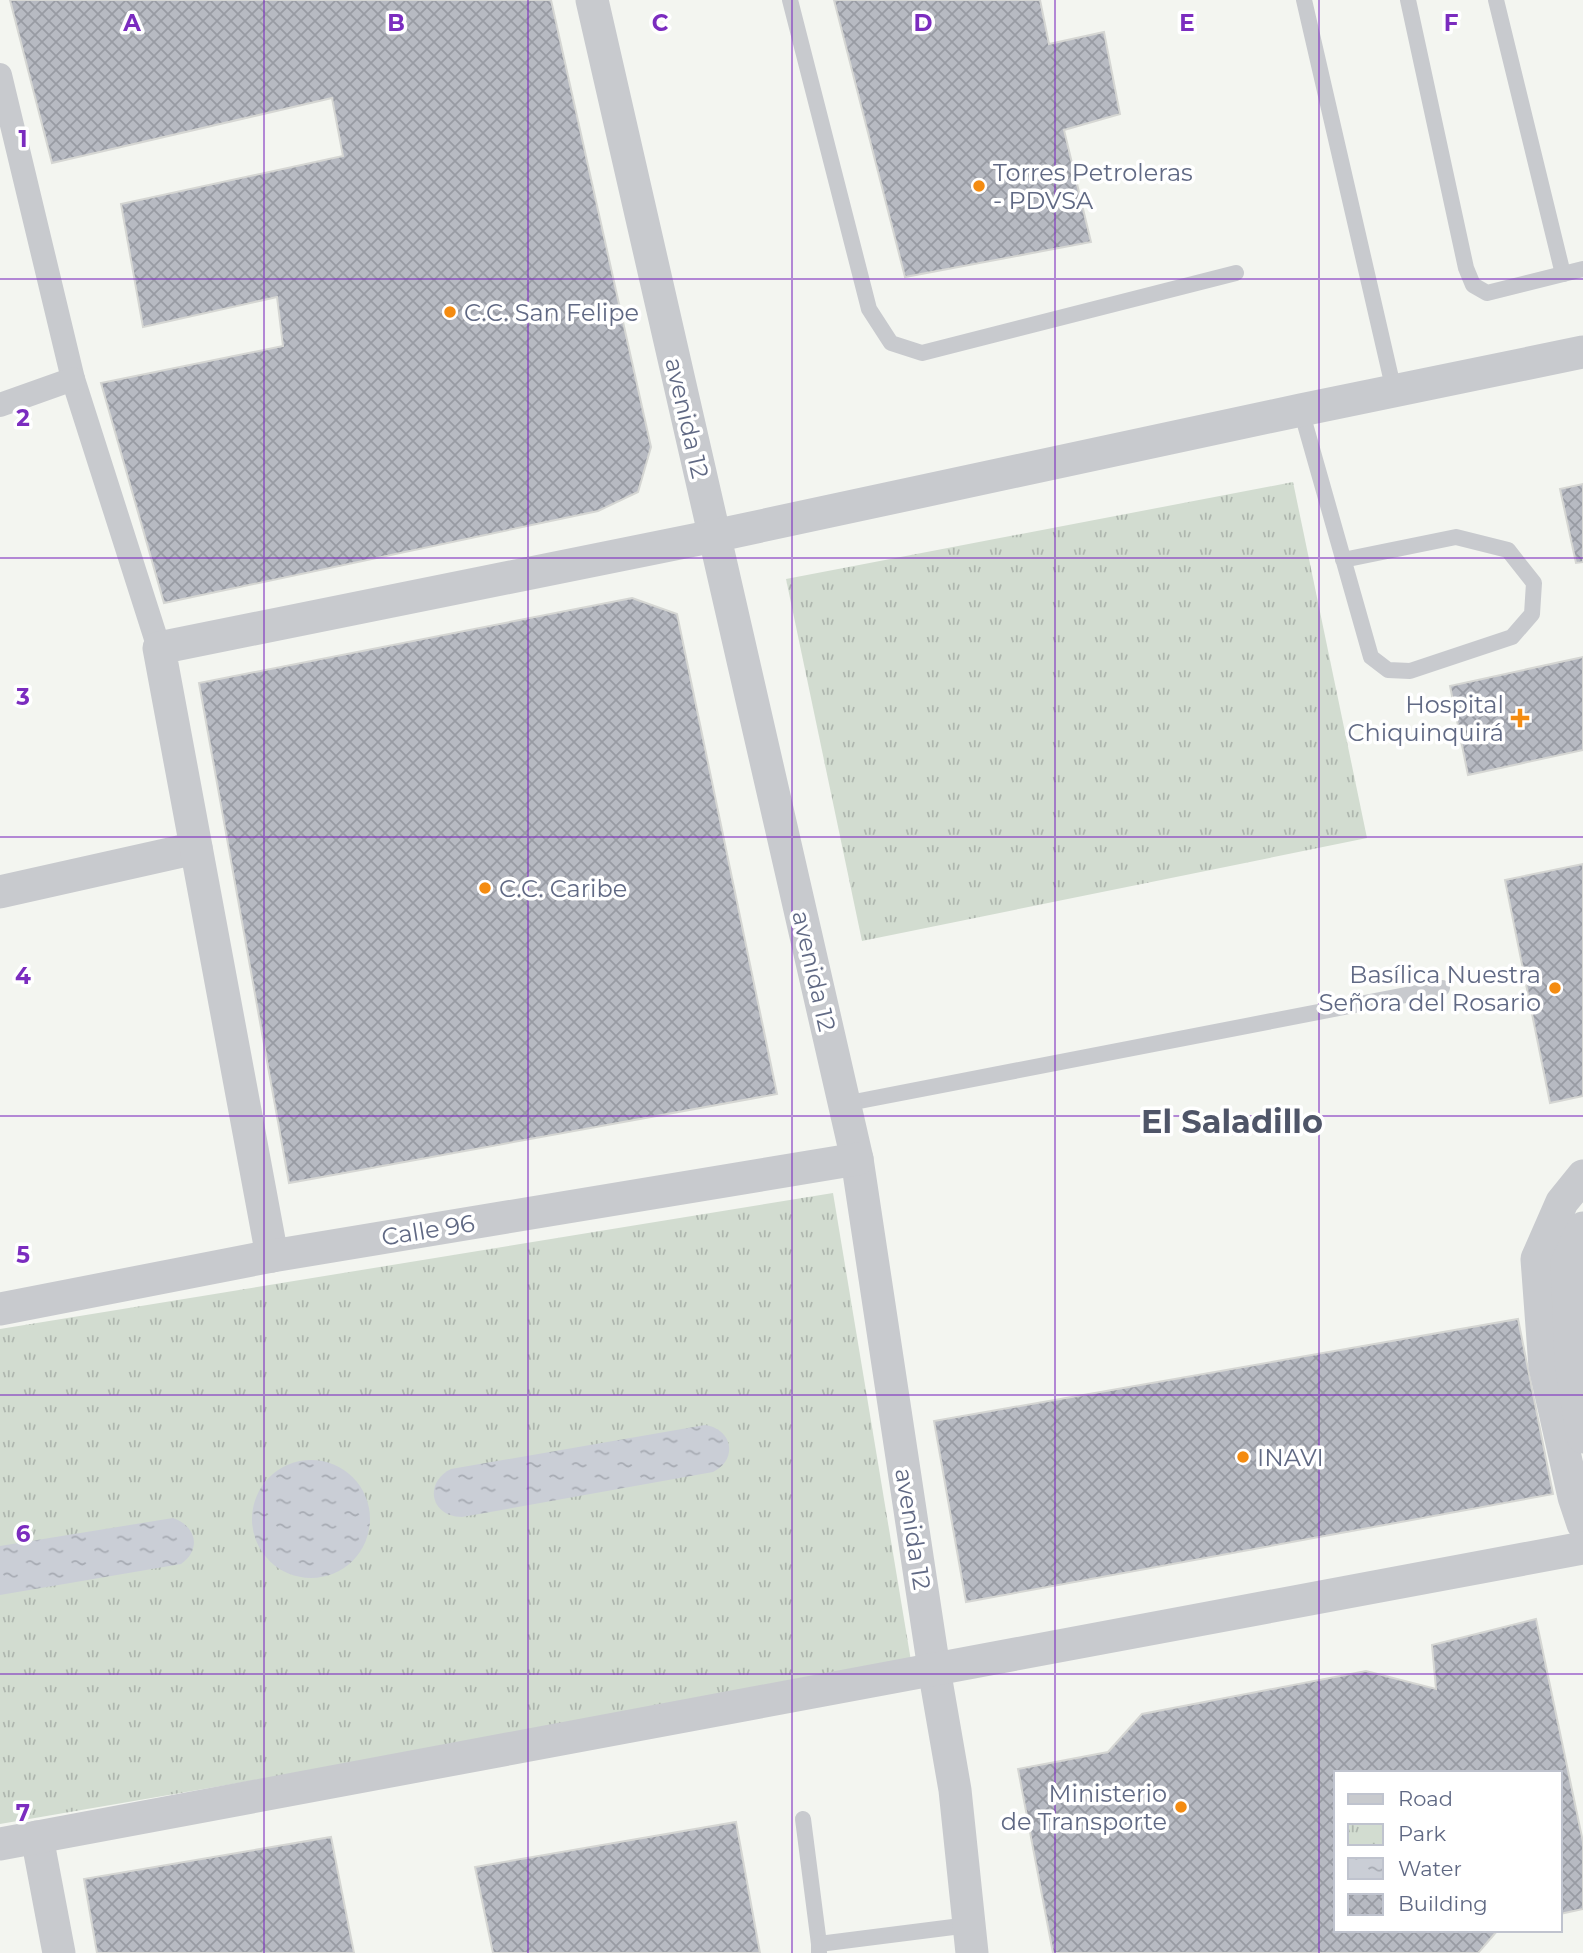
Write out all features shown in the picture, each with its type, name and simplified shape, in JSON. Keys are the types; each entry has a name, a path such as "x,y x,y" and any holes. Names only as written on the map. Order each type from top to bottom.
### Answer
{"street":[{"name":"avenida 12","path":"592,0 857,1159 934,1669 955,1790 971,1939"},
{"path":"0,75 73,379 159,648 272,1256"},
{"path":"159,648 714,536 1583,352"},
{"path":"0,405 73,379"},
{"path":"0,892 196,848"},
{"name":"Calle 96","path":"0,1309 272,1256 857,1159"},
{"path":"1583,1176 1562,1202 1537,1259 1545,1367 1574,1497 1583,1524"},
{"path":"1583,1228 1567,1263 1571,1363 1583,1437"},
{"path":"0,1844 1583,1548"},
{"path":"37,1837 59,1953"}],"lane":[{"path":"790,0 869,309 891,342 922,353 1237,273"},
{"path":"1304,0 1394,391"},
{"path":"1408,0 1466,268 1473,285 1487,292 1583,269"},
{"path":"1496,0 1563,274"},
{"path":"1301,410 1343,560 1371,657 1388,670 1410,671 1512,637 1532,614 1534,583 1508,550 1456,537 1343,560"},
{"path":"844,1104 1442,988"},
{"path":"803,1819 819,1949 971,1939"}],"green space":[{"path":"1293,482 1367,838 862,941 786,579"},
{"path":"833,1193 912,1667 0,1824 0,1329"}],"water":[{"path":"705,1425 722,1432 729,1446 726,1460 713,1472 462,1517 451,1516 443,1511 434,1498 437,1482 451,1469"},
{"path":"311,1460 344,1470 360,1486 370,1519 360,1552 344,1568 311,1578 278,1568 262,1552 252,1519 262,1486 278,1470"},
{"path":"173,1518 187,1526 194,1538 192,1552 181,1564 0,1595 0,1546"}],"building":[{"name":"C.C. San Felipe","path":"10,0 551,0 651,447 638,492 598,511 164,603 101,383 283,346 277,297 143,327 121,204 343,156 332,98 52,163"},
{"name":"Torres Petroleras - PDVSA","path":"834,0 1040,0 1049,44 1104,32 1120,114 1064,130 1091,242 905,277"},
{"path":"1583,484 1583,562 1576,563 1560,489"},
{"name":"C.C. Caribe","path":"632,598 677,614 777,1094 289,1183 199,683"},
{"name":"Hospital Chiquinquirá","path":"1583,657 1583,750 1468,775 1450,686"},
{"name":"Basílica Nuestra Señora del Rosario","path":"1583,864 1583,1096 1550,1103 1505,880"},
{"name":"INAVI","path":"1518,1319 1553,1494 966,1602 934,1421"},
{"name":"Ministerio de Transporte","path":"1536,1619 1583,1842 1583,1909 1562,1914 1562,1771 1334,1771 1334,1932 1496,1932 1478,1953 1053,1953 1018,1769 1108,1752 1142,1714 1366,1671 1436,1689 1432,1645"},
{"path":"736,1822 760,1953 493,1953 475,1867"},
{"path":"331,1837 354,1953 97,1953 84,1879"}],"place":[{"name":"Torres Petroleras - PDVSA","path":"979,186"},
{"name":"C.C. San Felipe","path":"450,312"},
{"name":"Hospital Chiquinquirá","path":"1520,718"},
{"name":"C.C. Caribe","path":"485,888"},
{"name":"Basílica Nuestra Señora del Rosario","path":"1555,988"},
{"name":"INAVI","path":"1243,1457"},
{"name":"Ministerio de Transporte","path":"1181,1807"}],"district":[{"name":"El Saladillo","path":"1232,1121"}]}
